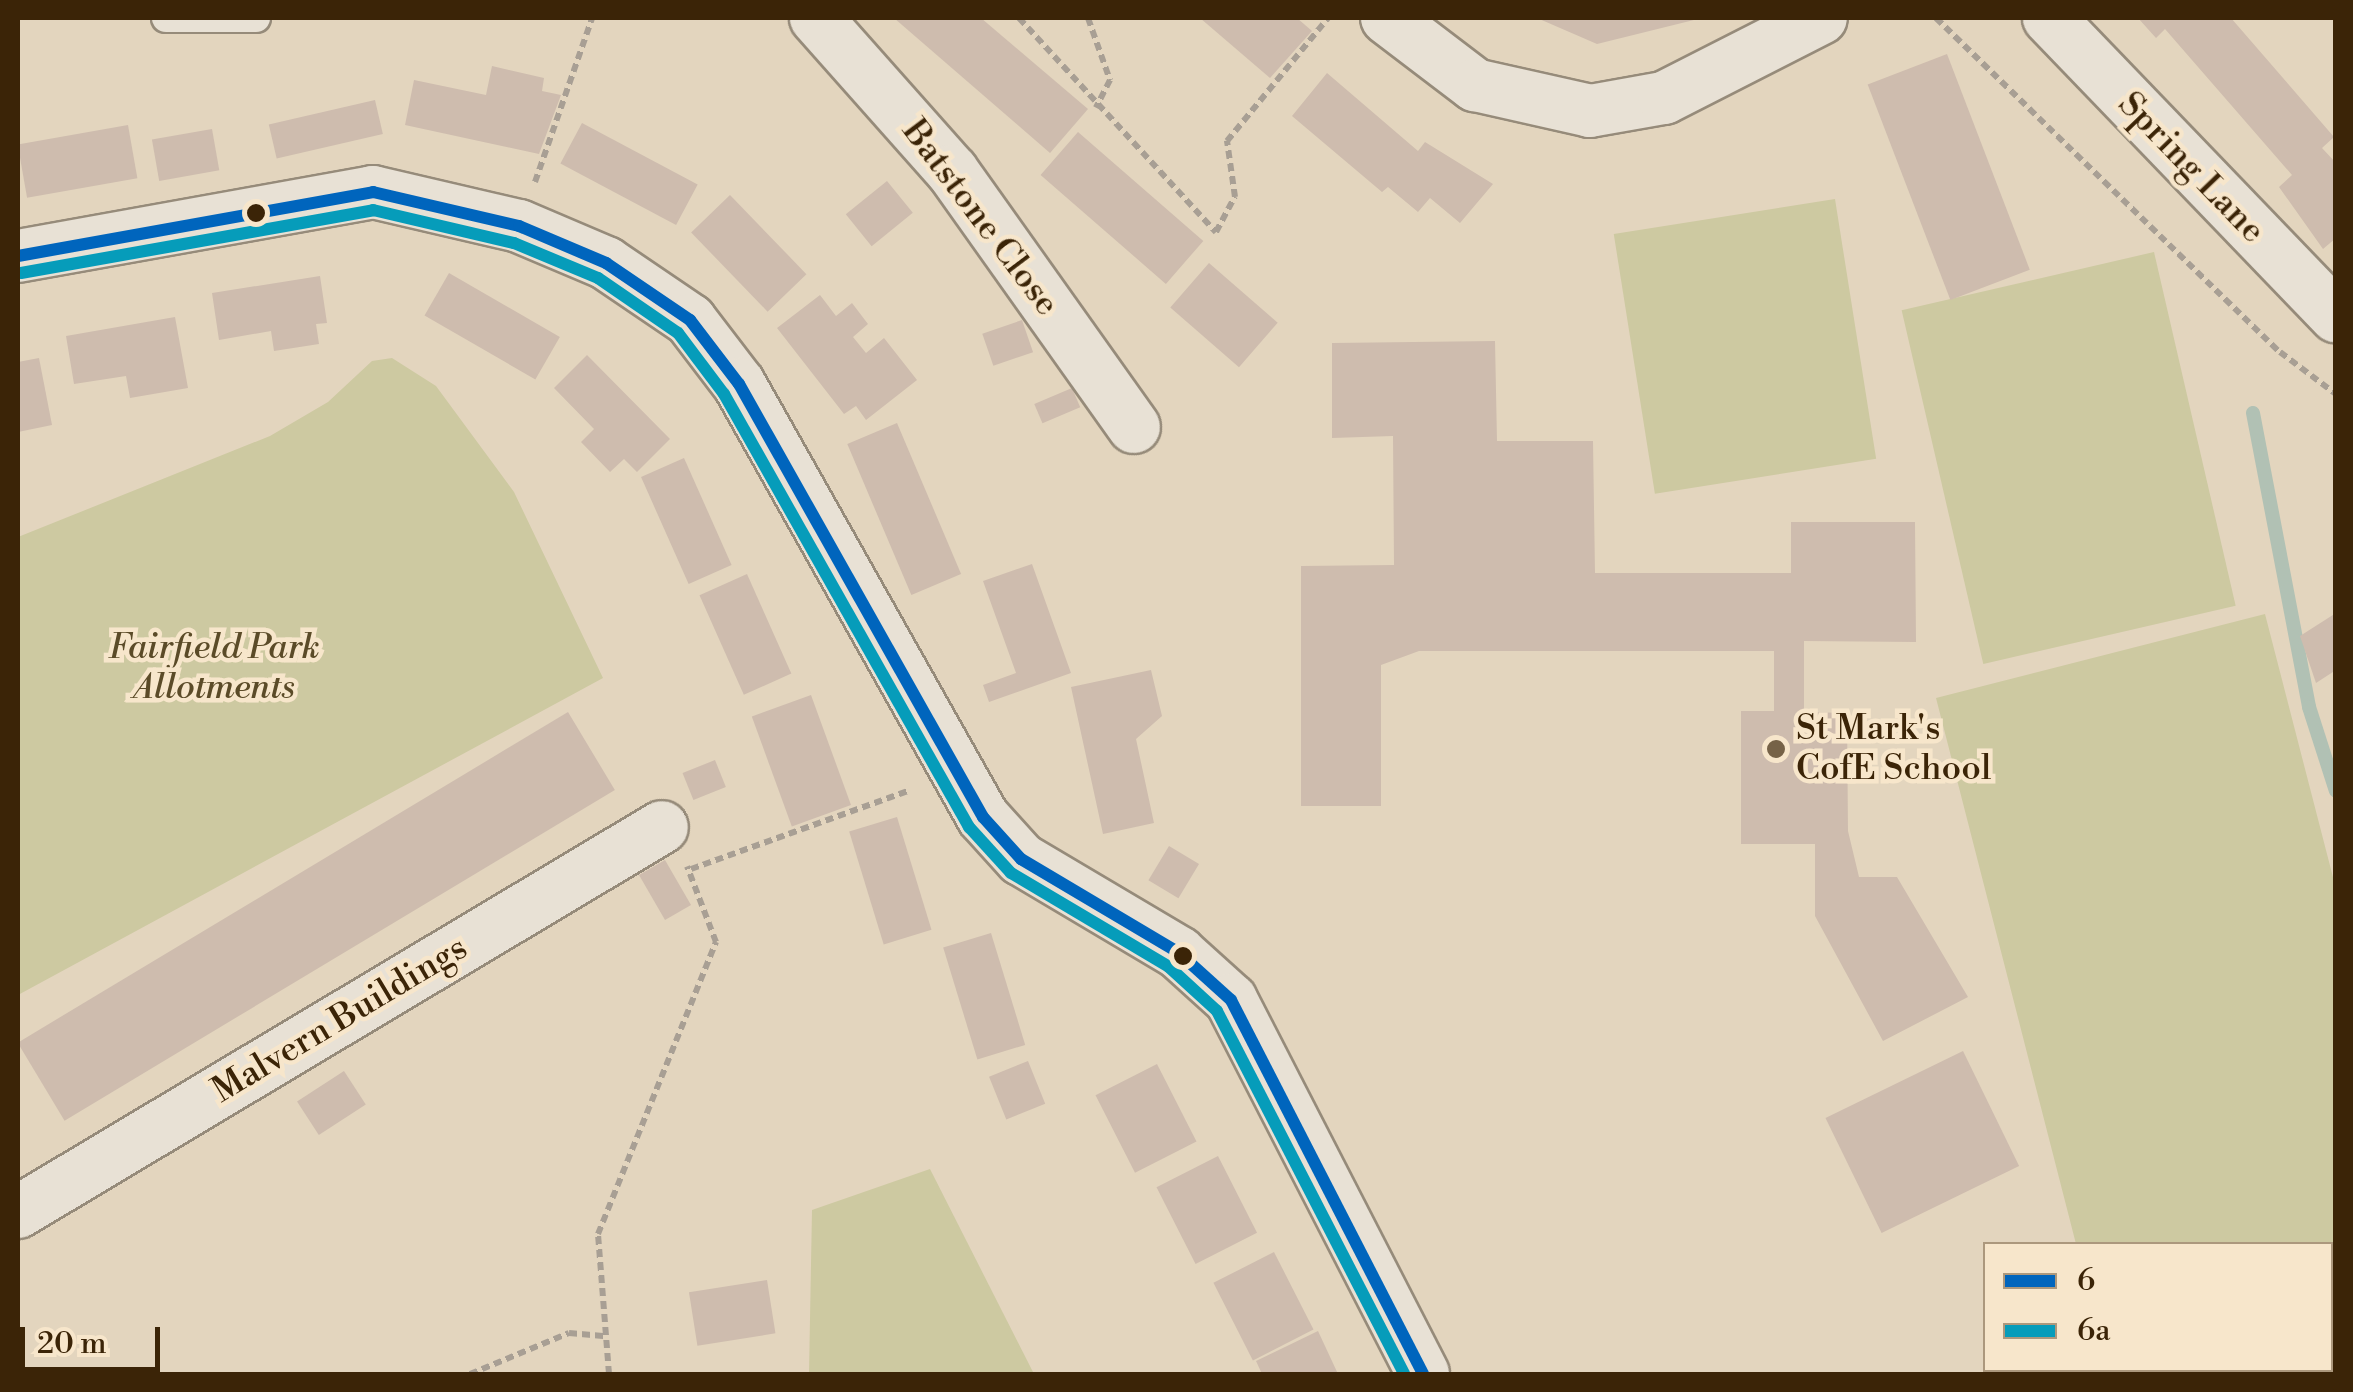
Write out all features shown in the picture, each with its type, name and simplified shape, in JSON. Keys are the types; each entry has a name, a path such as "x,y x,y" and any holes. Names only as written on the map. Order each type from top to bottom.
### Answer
{"street":[{"name":"Batstone Close","path":"816,18 952,171 1134,427"},
{"path":"1388,18 1475,85 1590,111 1664,98 1821,18"},
{"name":"Spring Lane","path":"2049,18 2336,316"},
{"path":"18,256 373,192 520,226 606,263 690,320 748,400 954,774 1021,859 1179,953 1231,1000 1423,1374"},
{"name":"Malvern Buildings","path":"18,1212 676,849"}],"lane":[{"path":"166,18 256,18"}],"path":[{"path":"520,226 592,18"},
{"path":"1019,18 1096,108 1216,232 1235,197 1228,142 1328,18"},
{"path":"1088,18 1110,80 1096,108"},
{"path":"1936,18 2280,352 2336,394"},
{"path":"610,1374 598,1234 716,942 676,849 954,774"},
{"path":"470,1374 569,1333 606,1336"}],"green space":[{"path":"1835,199 1876,459 1655,494 1614,234"},
{"path":"2154,252 2236,606 1983,664 1902,310"},
{"name":"Fairfield Park Allotments","path":"392,358 436,386 514,492 603,678 18,995 18,537 270,436 328,402 372,361"},
{"path":"2265,614 2335,885 2335,1259 2333,1242 2075,1242 1936,698"},
{"path":"930,1169 1034,1374 809,1374 812,1210"}],"building":[{"path":"894,18 981,18 1088,109 1050,153"},
{"path":"1200,18 1297,18 1312,31 1270,78"},
{"path":"1537,18 1702,18 1597,44"},
{"path":"2138,18 2231,18 2334,137 2322,148 2336,163 2336,238 2323,249 2279,187 2292,175 2165,29 2156,38"},
{"path":"1947,54 2030,270 1950,300 1868,84"},
{"path":"492,66 544,78 542,91 561,95 539,154 405,125 414,80 486,95"},
{"path":"1327,73 1418,151 1425,142 1493,184 1460,223 1430,198 1418,212 1388,187 1382,192 1292,116"},
{"path":"375,100 383,134 277,159 269,125"},
{"path":"582,123 698,185 676,225 560,164"},
{"path":"128,125 137,178 27,198 18,144"},
{"path":"212,129 219,170 159,181 152,140"},
{"path":"1078,132 1203,241 1166,284 1041,175"},
{"path":"887,181 913,213 872,246 846,214"},
{"path":"730,195 806,274 768,312 691,233"},
{"path":"1209,263 1278,323 1239,367 1170,308"},
{"path":"449,273 560,337 535,379 424,315"},
{"path":"320,276 327,323 316,324 319,344 274,351 271,331 219,340 212,293"},
{"path":"820,295 836,316 852,303 868,324 853,337 866,353 884,338 917,380 866,420 856,406 844,414 777,328"},
{"path":"175,317 188,388 130,398 126,376 74,384 66,336"},
{"path":"1022,320 1033,352 993,366 982,334"},
{"path":"1495,341 1497,441 1593,441 1595,573 1791,573 1791,522 1915,522 1916,642 1804,641 1804,712 1847,713 1848,831 1859,877 1897,877 1968,997 1883,1041 1815,916 1815,844 1741,844 1741,711 1774,711 1774,651 1419,651 1381,665 1381,806 1301,806 1301,566 1394,565 1393,436 1332,438 1332,343"},
{"path":"587,355 670,439 637,472 624,459 610,472 581,442 594,429 554,388"},
{"path":"39,358 52,425 18,432 18,362"},
{"path":"1072,388 1080,407 1042,423 1034,404"},
{"path":"897,423 961,574 911,595 847,444"},
{"path":"684,458 732,565 689,584 641,477"},
{"path":"1032,564 1071,673 989,702 983,685 1016,673 983,581"},
{"path":"747,574 791,674 744,695 699,595"},
{"path":"2336,613 2336,670 2316,683 2300,636"},
{"path":"1151,670 1162,716 1136,739 1154,823 1103,834 1071,687"},
{"path":"811,695 851,805 792,826 752,717"},
{"path":"568,712 615,790 65,1121 18,1042"},
{"path":"715,760 726,787 693,800 683,773"},
{"path":"897,817 931,930 884,944 849,832"},
{"path":"1169,846 1199,864 1178,898 1148,880"},
{"path":"665,860 691,905 665,920 639,875"},
{"path":"991,933 1025,1045 977,1060 943,948"},
{"path":"1963,1051 2019,1166 1882,1233 1825,1118"},
{"path":"1028,1061 1045,1104 1006,1119 989,1077"},
{"path":"1157,1064 1196,1142 1135,1173 1096,1095"},
{"path":"344,1071 366,1105 319,1135 297,1101"},
{"path":"1218,1156 1257,1233 1196,1264 1157,1187"},
{"path":"1274,1252 1313,1330 1253,1360 1213,1283"},
{"path":"767,1280 775,1333 697,1346 689,1292"},
{"path":"1318,1331 1338,1374 1262,1374 1256,1361"}],"waterway":[{"path":"2253,413 2309,707 2336,791"}],"transit line":[{"name":"6","path":"18,256 373,192 519,226 606,263 690,320 739,384 983,817 1021,859 1179,953 1231,1000 1423,1374"},
{"name":"6a","path":"21,273 373,210 514,243 598,278 678,333 724,394 969,827 1011,873 1169,967 1217,1011 1404,1374"}],"place":[{"name":"St Mark's CofE School","path":"1776,749"}]}
